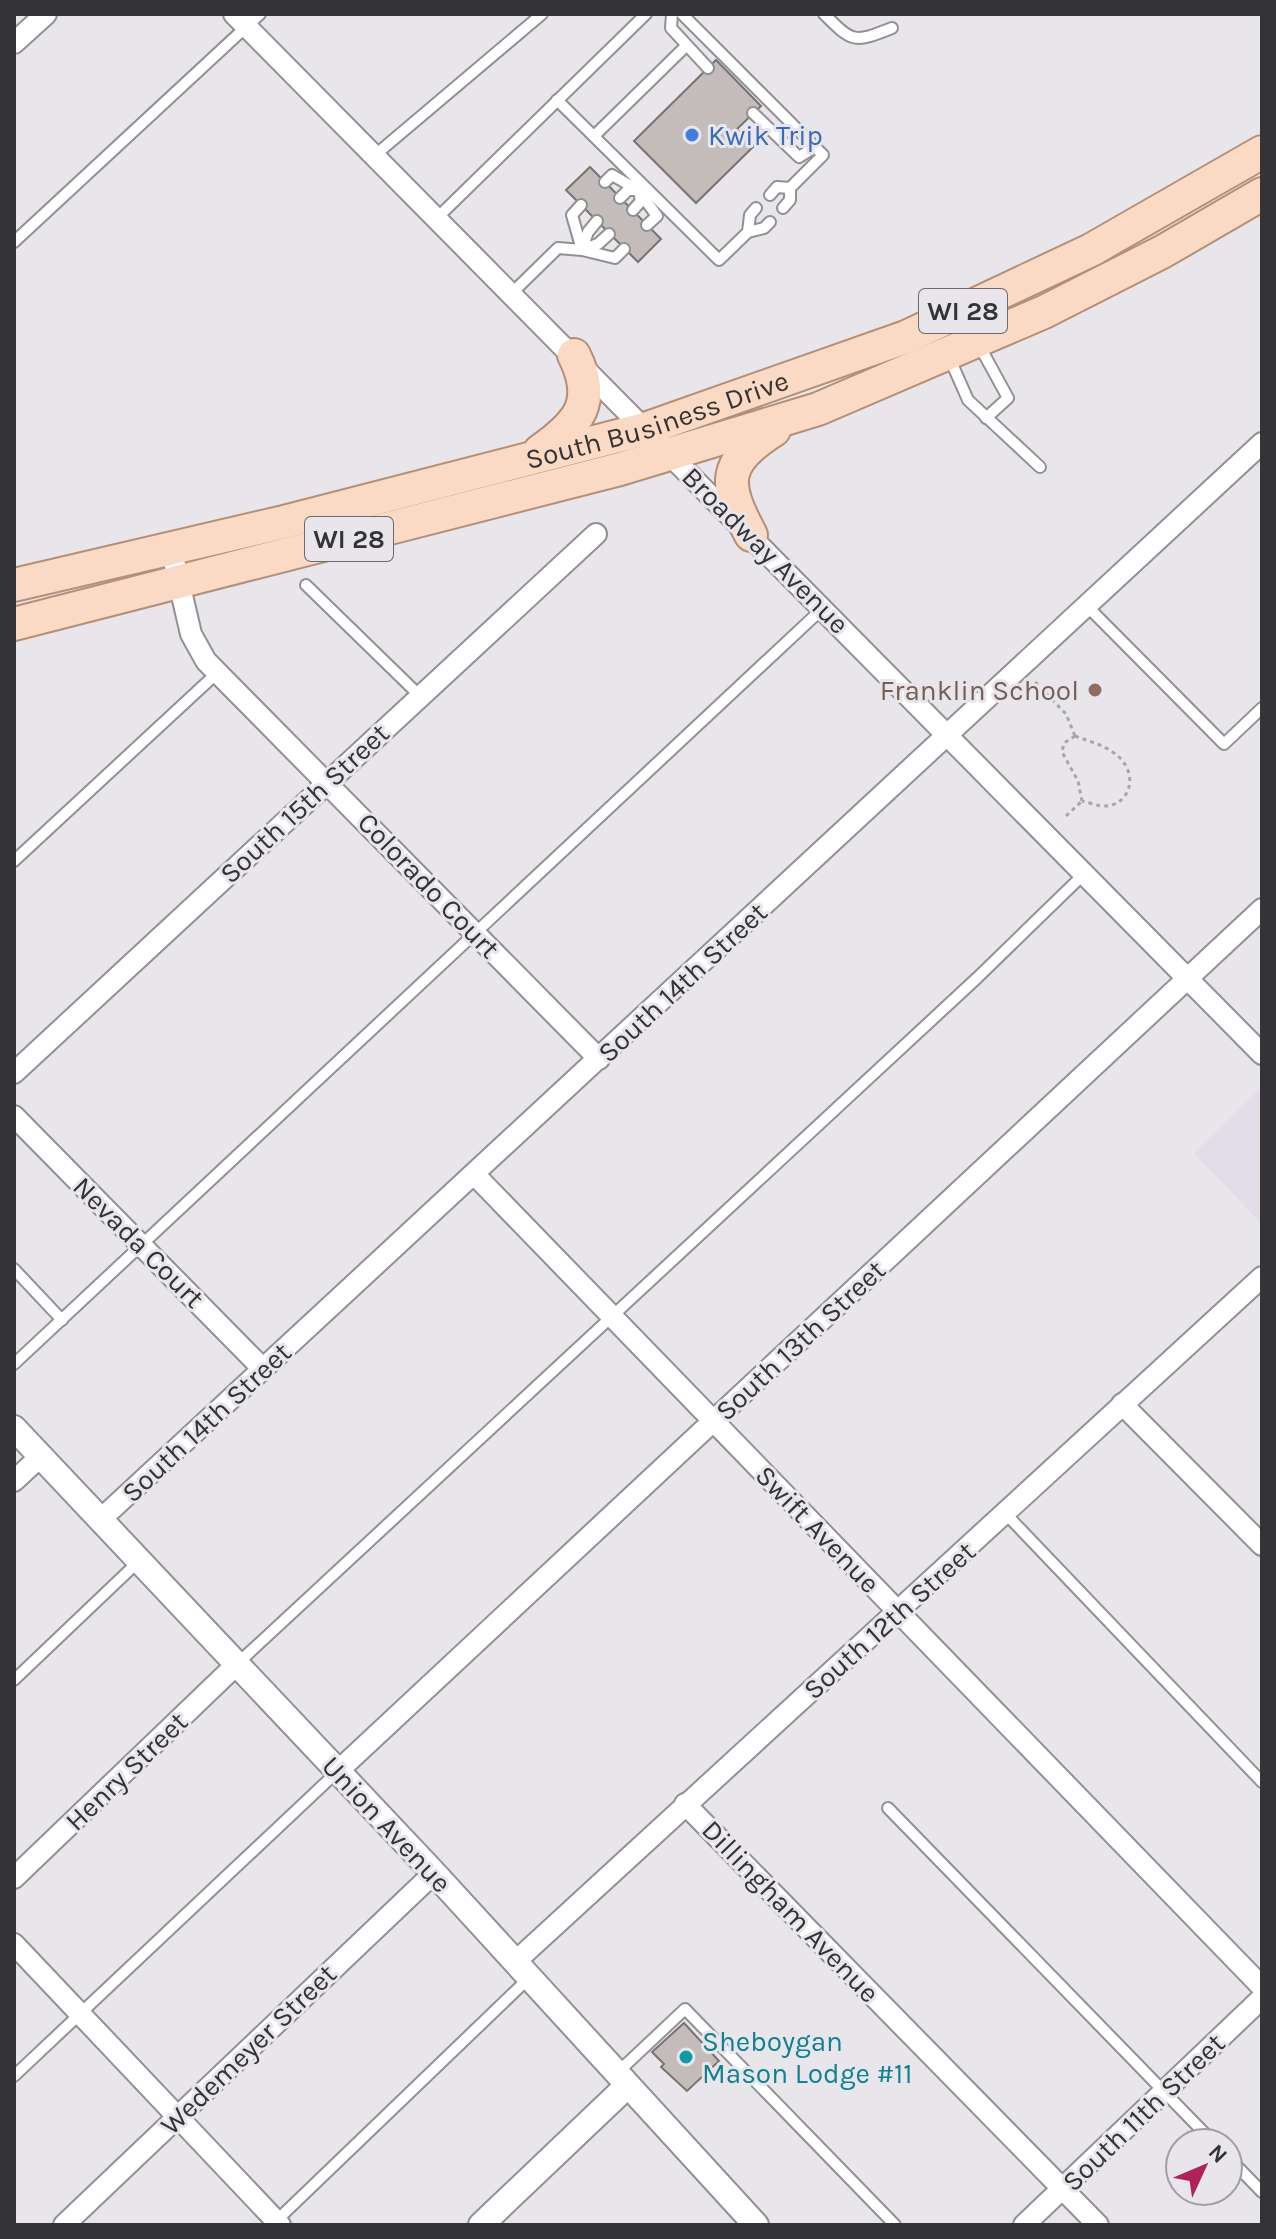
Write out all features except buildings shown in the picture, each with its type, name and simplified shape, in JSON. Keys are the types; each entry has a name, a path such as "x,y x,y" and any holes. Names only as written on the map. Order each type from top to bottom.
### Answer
{"main road":[{"name":"South Business Drive","path":"14,585 645,429 906,337 1091,250 1262,152"},
{"name":"South Business Drive","path":"18,626 672,455 796,416 1044,312 1136,265 1262,194"},
{"path":"528,459 563,434 581,411 585,387 574,355"},
{"path":"751,535 731,490 735,463 759,439 796,416"}],"street":[{"path":"14,43 46,14"},
{"name":"Broadway Avenue","path":"247,18 374,156 1262,1054"},
{"name":"South 14th Street","path":"101,1519 1262,443"},
{"name":"South 15th Street","path":"14,1073 596,534"},
{"name":"Colorado Court","path":"171,548 194,643 217,673 599,1059"},
{"name":"South 13th Street","path":"338,1771 1262,909"},
{"name":"Nevada Court","path":"14,1116 263,1369"},
{"name":"Swift Avenue","path":"474,1174 1262,1987"},
{"name":"South 12th Street","path":"522,1970 685,1804 898,1613 1122,1404 1259,1285"},
{"path":"1122,1404 1262,1545"},
{"name":"Union Avenue","path":"14,1428 434,1873 752,2223"},
{"path":"14,1481 41,1456"},
{"name":"Henry Street","path":"14,1878 237,1664"},
{"name":"Dillingham Avenue","path":"685,1804 1098,2225"},
{"name":"Wedemeyer Street","path":"64,2225 434,1873"},
{"path":"14,1944 178,2115 275,2224"},
{"name":"South 11th Street","path":"1024,2225 1262,1998"},
{"path":"481,2225 622,2080"}],"lane":[{"path":"374,156 542,14"},
{"path":"437,218 646,14"},
{"path":"672,14 671,28 708,68"},
{"path":"682,14 823,155 790,188 790,200 783,208"},
{"path":"824,14 846,37 861,40 892,28"},
{"path":"14,242 247,18"},
{"path":"594,136 686,46"},
{"path":"557,100 641,188 719,260 748,232 764,228 770,222"},
{"path":"753,113 799,157 815,147"},
{"path":"605,182 612,175 641,188 657,216 647,225"},
{"path":"770,195 777,187 790,188"},
{"path":"620,198 628,190 641,188"},
{"path":"633,210 641,201 641,188"},
{"path":"581,205 572,215 582,250"},
{"path":"748,232 750,215 756,208"},
{"path":"582,250 588,232 597,221"},
{"path":"582,250 598,244 609,234"},
{"path":"512,293 558,248 615,258 624,249"},
{"path":"977,341 1008,398 986,418"},
{"path":"947,354 964,393 986,418 1040,467"},
{"path":"306,585 420,696"},
{"path":"1087,606 1224,744 1262,708"},
{"path":"14,1364 477,935 823,607"},
{"path":"14,861 217,673"},
{"path":"237,1664 977,978 1084,874"},
{"path":"14,1269 62,1320"},
{"path":"1005,1513 1262,1782"},
{"path":"14,1680 139,1561"},
{"path":"14,2076 338,1771"},
{"path":"888,1808 1198,2127"},
{"path":"275,2224 522,1970"},
{"path":"622,2080 685,2009 895,2225"},
{"path":"1244,2173 1262,2192"}],"path":[{"path":"1035,682 1067,716 1075,736 1118,756 1129,769 1131,779 1128,792 1116,802 1101,806 1082,801"},
{"path":"1075,736 1064,743 1062,752 1078,781 1082,801"},
{"path":"1066,816 1082,801"}],"shaded area":[{"path":"1262,1087 1262,1224 1194,1153"}],"place":[{"name":"Kwik Trip","path":"692,135"},
{"name":"Franklin School","path":"1095,690"},
{"name":"Sheboygan Mason Lodge #11","path":"686,2057"}]}
